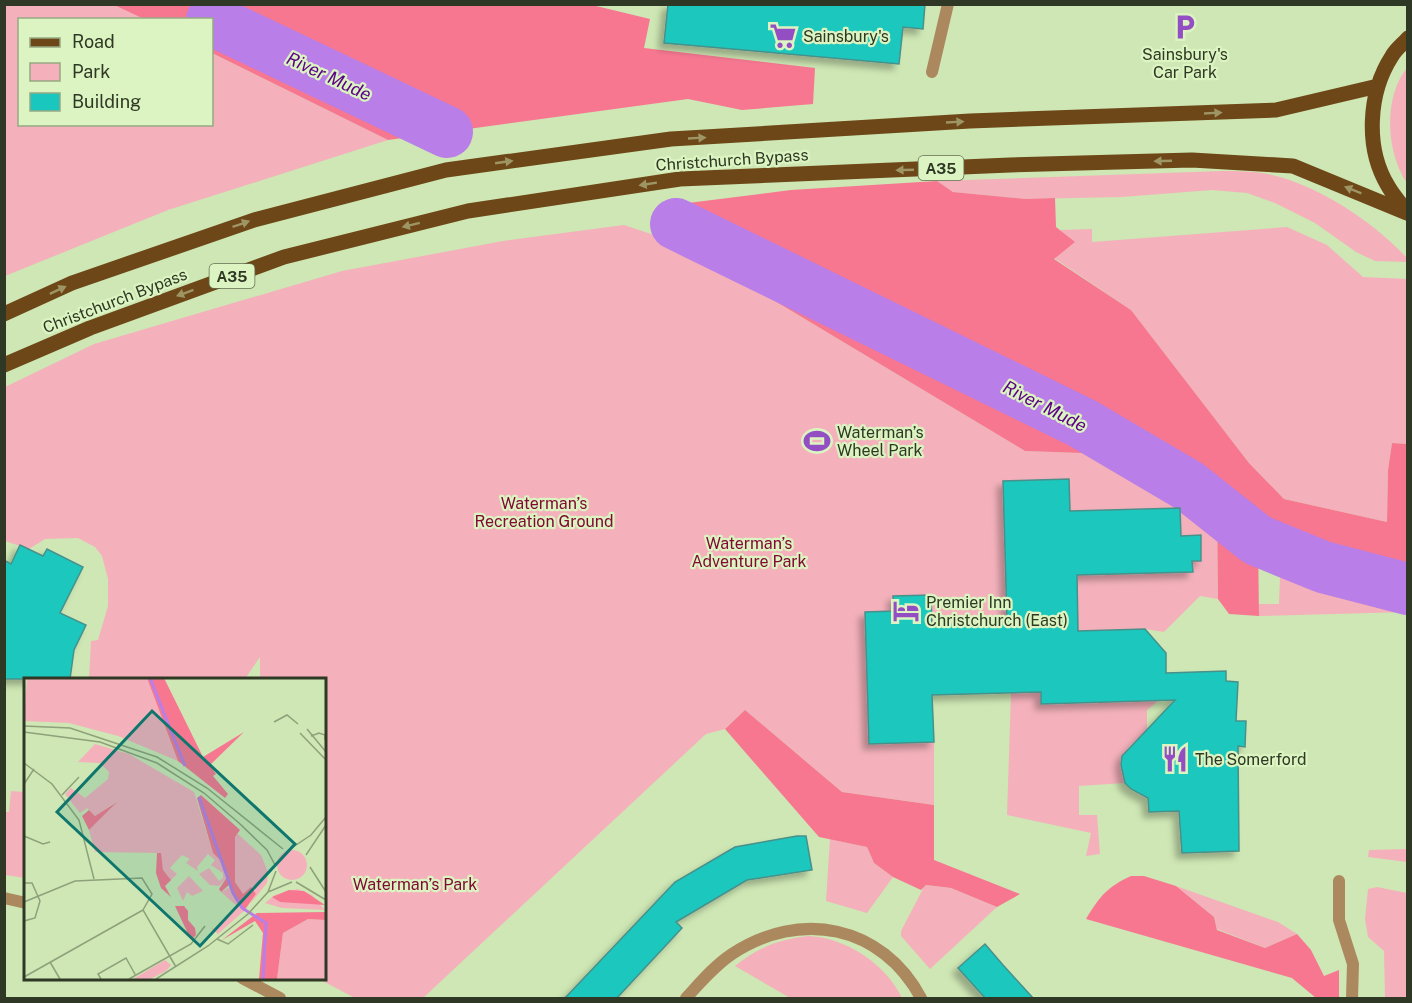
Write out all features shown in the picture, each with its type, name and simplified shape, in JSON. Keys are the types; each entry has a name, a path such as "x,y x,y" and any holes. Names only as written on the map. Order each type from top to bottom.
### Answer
{"main road":[{"path":"1407,38 1392,56 1377,86 1372,120 1375,154 1387,185 1407,213"},
{"name":"Christchurch Bypass","path":"4,314 72,283 254,220 446,170 671,139 970,121 1276,110 1377,86"},
{"name":"Christchurch Bypass","path":"4,365 90,328 284,257 468,211 680,179 1192,160 1293,166 1407,213"}],"street":[{"path":"932,72 948,4"},
{"path":"1339,881 1338,920 1353,964 1352,999"},
{"path":"4,898 24,903"},
{"path":"686,999 716,966 748,945 804,928 843,932 861,939 884,954 902,971 921,999"},
{"path":"244,979 280,999"}],"green space":[{"path":"5,5 114,5 142,18 18,18 18,126 213,126 213,53 388,140 168,210 5,276"},
{"path":"1407,68 1407,183 1395,156 1390,125 1394,94"},
{"path":"1222,171 1268,174 1306,186 1325,195 1361,218 1394,244 1407,258 1407,262 1375,261 1356,252 1315,223 1275,203 1247,193 1212,190 1122,197 1026,199 953,192 937,181"},
{"name":"Waterman’s Recreation Ground","path":"624,225 678,243 1025,451 1137,455 1217,508 1218,599 1200,596 1164,632 1145,629 1050,632 1076,548 1193,571 1192,561 1201,561 1201,536 1181,536 1180,508 1070,525 1069,479 1003,481 1006,605 1036,622 952,624 932,638 931,595 894,596 894,611 865,612 869,744 934,742 934,805 842,792 745,710 725,729 706,734 423,998 355,998 319,979 326,979 326,678 260,678 260,657 246,678 89,678 91,641 98,640 108,606 108,579 102,556 95,547 78,538 45,539 29,549 5,541 5,387 94,344 342,271 503,241"},
{"path":"1287,227 1327,245 1363,277 1408,279 1407,444 1392,443 1388,470 1387,522 1284,499 1249,463 1131,310 1054,258 1074,242 1060,230 1092,229 1092,242"},
{"path":"1281,549 1323,567 1407,589 1407,612 1259,616 1259,604 1279,604"},
{"path":"1041,692 1042,704 1159,700 1147,710 1147,735 1133,743 1125,754 1122,767 1125,783 1079,786 1079,815 1097,815 1100,854 1086,856 1091,833 1007,815 1011,693"},
{"path":"11,791 24,792 24,878 5,875 5,812 9,812"},
{"path":"830,839 867,847 874,863 893,877 867,913 826,901"},
{"path":"1407,849 1407,862 1368,857 1369,850"},
{"path":"925,885 951,888 997,907 930,969 901,936 901,931"},
{"path":"1176,886 1278,922 1297,934 1265,948 1217,929 1214,917"},
{"path":"1377,887 1407,893 1407,998 1385,998 1384,951 1368,937 1365,919 1368,889"},
{"path":"809,936 837,942 863,955 886,974 902,998 790,998 735,966 770,945"}],"shaded area":[{"path":"114,5 592,5 650,19 644,48 815,68 813,104 742,110 688,99 388,140 213,53 213,18 142,18"},
{"path":"937,181 953,192 1026,199 1055,198 1056,227 1075,242 1054,259 1131,310 1249,463 1284,499 1387,522 1388,470 1392,443 1407,444 1407,589 1323,567 1258,540 1259,616 1229,614 1218,599 1217,508 1137,455 1025,451 678,243 668,240 662,225 672,205 791,190"},
{"path":"745,710 842,792 934,805 934,860 1020,894 997,907 951,888 926,885 921,890 893,877 874,863 867,847 819,837 725,729"},
{"path":"1131,876 1144,876 1176,886 1214,917 1217,930 1265,948 1297,934 1311,950 1324,976 1339,970 1339,998 1316,998 1292,978 1086,919 1105,893"}],"building":[{"name":"Sainsbury's","path":"668,4 925,4 923,29 903,27 899,64 664,43"},
{"name":"Premier Inn Christchurch (East)","path":"1069,479 1070,511 1180,508 1181,536 1201,535 1201,561 1192,561 1193,572 1077,575 1078,631 1145,629 1166,653 1166,673 1226,671 1226,681 1238,682 1236,721 1246,721 1245,747 1238,746 1239,851 1182,853 1179,811 1149,812 1148,798 1125,783 1121,765 1122,756 1175,700 1041,704 1041,692 932,695 934,742 869,744 865,612 894,611 893,596 931,595 932,625 1007,622 1003,481"},
{"path":"20,545 43,556 47,549 83,567 60,613 86,625 74,650 70,678 4,679 4,560 11,564"},
{"path":"806,836 812,870 747,880 676,922 682,928 616,999 564,999 675,882 735,847"},
{"path":"985,944 1034,999 986,999 958,968"}],"waterway":[{"name":"River Mude","path":"213,20 447,132"},
{"name":"River Mude","path":"676,224 1082,423 1189,486 1257,540 1323,567 1408,589"}],"place":[{"name":"Sainsbury's Car Park","path":"1185,27"},
{"name":"Sainsbury's","path":"783,36"},
{"name":"Waterman’s Wheel Park","path":"817,441"},
{"name":"Premier Inn Christchurch (East)","path":"906,611"},
{"name":"The Somerford","path":"1175,759"}],"park label":[{"name":"Waterman’s Adventure Park","path":"749,552"},
{"name":"Waterman’s Park","path":"415,884"}]}
